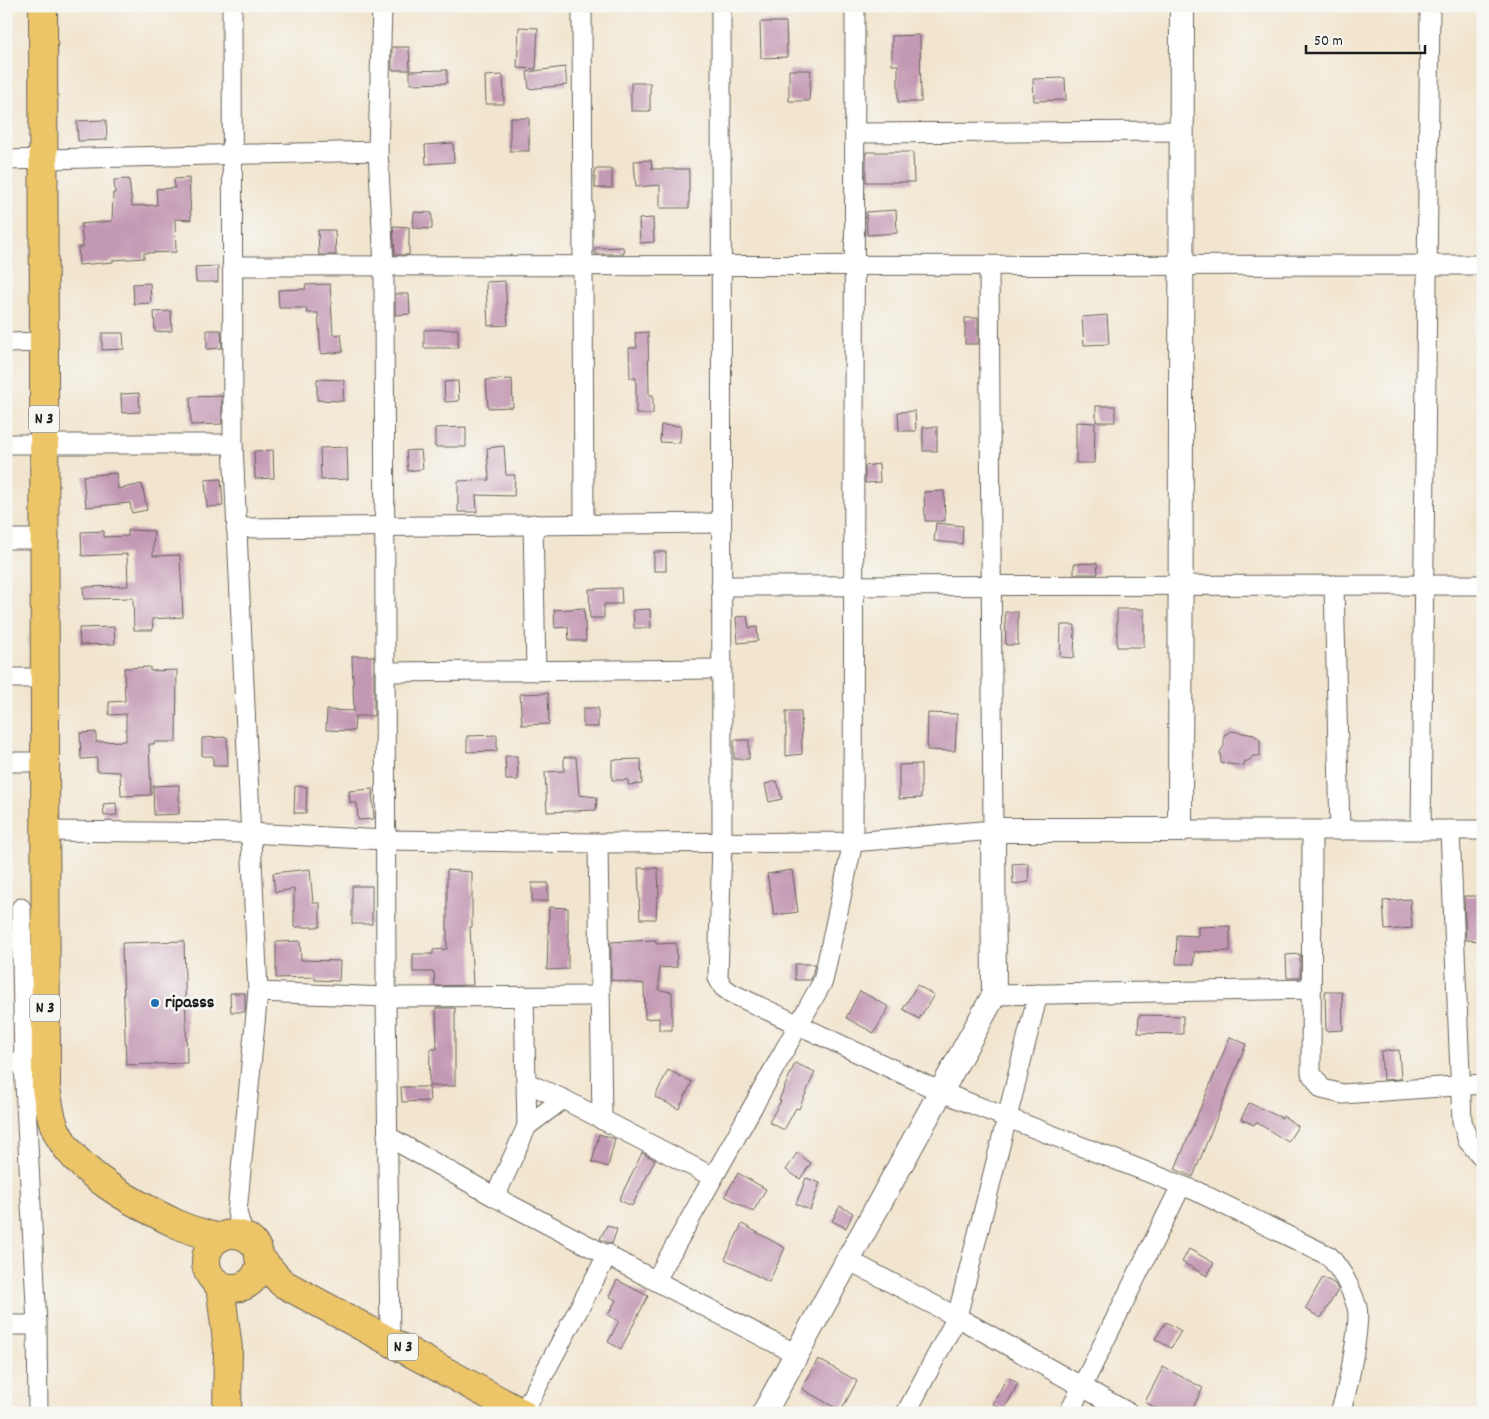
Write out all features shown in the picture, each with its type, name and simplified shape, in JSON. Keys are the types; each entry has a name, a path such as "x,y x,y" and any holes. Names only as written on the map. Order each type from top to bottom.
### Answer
{"main road":[{"name":"N 3","path":"43,6 46,831 25,1063 50,1109 56,1130 68,1150 87,1170 111,1188 523,1413"},
{"path":"226,1413 228,1349 234,1320 235,1255"}],"street":[{"path":"232,6 233,444 249,833 258,992 235,1255"},
{"path":"382,6 378,151 384,266 385,840 390,1340"},
{"path":"582,6 584,524"},
{"path":"721,6 722,842 718,978 723,987 731,993 799,1023 941,1092 1196,1191 1329,1256 1344,1273 1358,1309 1346,1395 1339,1413"},
{"path":"656,1280 823,981 853,842 855,6"},
{"path":"1180,830 1182,6"},
{"path":"1422,830 1430,6"},
{"path":"855,133 1182,131"},
{"path":"6,160 378,151"},
{"path":"764,1413 994,995 990,265"},
{"path":"232,266 1483,265"},
{"path":"6,343 44,342"},
{"path":"6,444 233,444"},
{"path":"236,528 721,523"},
{"path":"533,524 536,670"},
{"path":"6,539 44,539"},
{"path":"721,586 1483,584"},
{"path":"1334,585 1340,830"},
{"path":"386,672 721,669"},
{"path":"6,678 44,678"},
{"path":"6,762 45,762"},
{"path":"46,831 249,833 385,840 598,843 853,842 993,830 1483,830"},
{"path":"1312,830 1311,1073 1322,1089 1343,1094 1483,1084"},
{"path":"1450,830 1462,1121 1468,1141 1483,1158"},
{"path":"598,843 602,1120"},
{"path":"21,908 25,1063 37,1325 38,1413"},
{"path":"994,995 1311,989"},
{"path":"258,992 386,997 600,996"},
{"path":"906,1413 957,1317 1038,994"},
{"path":"495,1198 527,1126 524,996"},
{"path":"527,1082 713,1177"},
{"path":"527,1126 563,1099"},
{"path":"387,1136 495,1198 608,1254 796,1354"},
{"path":"1069,1413 1181,1186"},
{"path":"523,1413 608,1254"},
{"path":"848,1260 957,1317 1128,1413"},
{"path":"6,1325 37,1325"}],"building":[{"path":"760,22 786,22 787,57 761,58"},
{"path":"519,27 538,28 536,69 517,68"},
{"path":"920,35 921,102 898,102 898,65 892,65 892,36"},
{"path":"392,47 409,47 410,70 392,70"},
{"path":"565,67 567,85 529,89 527,72"},
{"path":"447,70 447,83 410,84 410,71"},
{"path":"789,70 811,70 809,101 789,101"},
{"path":"503,75 504,104 486,104 485,76"},
{"path":"1065,78 1066,100 1034,101 1033,79"},
{"path":"631,83 650,83 650,111 631,111"},
{"path":"510,118 529,118 529,151 510,151"},
{"path":"106,120 107,140 78,141 77,121"},
{"path":"453,143 454,162 426,164 425,145"},
{"path":"866,152 913,152 914,182 866,182"},
{"path":"651,160 652,169 689,169 689,208 660,208 660,185 636,187 634,161"},
{"path":"595,169 612,169 612,188 595,188"},
{"path":"189,178 191,220 175,219 176,252 144,253 144,258 79,265 78,247 83,247 81,224 112,221 113,193 115,193 114,180 129,179 132,206 157,205 156,189 175,188 174,179"},
{"path":"896,210 897,233 867,235 866,212"},
{"path":"414,212 432,213 432,229 413,228"},
{"path":"653,218 654,242 640,243 639,219"},
{"path":"393,226 409,227 409,255 395,255"},
{"path":"318,230 335,230 336,255 319,255"},
{"path":"623,247 624,254 595,254 595,248"},
{"path":"218,266 218,282 196,282 195,267"},
{"path":"505,281 508,325 488,326 486,282"},
{"path":"150,283 151,303 134,304 133,284"},
{"path":"330,284 333,335 341,334 343,352 321,354 318,313 307,313 306,308 279,308 278,290 306,289 305,285"},
{"path":"395,294 409,294 410,314 395,315"},
{"path":"171,311 172,331 155,332 154,312"},
{"path":"1107,315 1109,344 1084,345 1082,317"},
{"path":"965,318 978,318 978,344 965,344"},
{"path":"458,329 458,348 424,348 424,330"},
{"path":"207,330 221,330 222,348 207,349"},
{"path":"648,332 649,395 653,395 653,414 636,414 636,378 630,378 629,348 637,348 635,333"},
{"path":"102,333 123,333 124,349 102,350"},
{"path":"317,379 344,380 343,401 317,400"},
{"path":"512,379 513,407 488,408 486,380"},
{"path":"458,381 459,401 445,402 444,382"},
{"path":"139,393 140,412 122,413 121,394"},
{"path":"222,396 222,424 191,425 190,397"},
{"path":"1096,406 1115,406 1115,422 1096,422"},
{"path":"915,411 916,431 899,431 898,412"},
{"path":"1076,422 1095,423 1094,463 1076,463"},
{"path":"661,425 681,426 680,443 660,442"},
{"path":"466,427 466,447 435,447 435,428"},
{"path":"923,427 937,427 937,451 923,451"},
{"path":"504,446 506,475 515,475 514,496 476,495 477,512 458,512 458,481 489,480 487,448"},
{"path":"347,447 348,479 321,480 320,448"},
{"path":"273,450 274,478 255,479 254,451"},
{"path":"421,450 423,469 408,471 406,451"},
{"path":"879,464 880,482 865,483 865,466"},
{"path":"116,473 118,489 142,484 147,510 132,513 130,503 86,507 83,476"},
{"path":"221,479 223,506 207,507 205,480"},
{"path":"944,491 945,521 925,521 924,492"},
{"path":"936,523 963,526 962,544 934,541"},
{"path":"128,530 154,531 153,556 180,555 183,617 152,619 153,630 134,630 133,598 84,599 83,587 128,586 127,554 82,556 81,532 104,531 104,537 128,536"},
{"path":"654,552 666,552 666,571 654,571"},
{"path":"1097,563 1098,574 1074,574 1074,564"},
{"path":"621,588 622,604 604,604 604,618 590,618 589,589"},
{"path":"584,608 586,641 569,641 568,627 555,628 554,610"},
{"path":"650,609 651,628 634,628 633,610"},
{"path":"1117,609 1144,609 1144,647 1117,647"},
{"path":"1005,612 1018,612 1018,645 1006,645"},
{"path":"747,616 749,628 757,627 758,641 738,643 736,617"},
{"path":"1061,625 1075,625 1074,658 1060,657"},
{"path":"114,627 115,644 80,645 79,628"},
{"path":"352,656 374,656 374,716 355,716 354,731 326,730 327,710 354,711"},
{"path":"150,667 150,671 177,670 176,742 154,742 154,744 149,744 151,795 121,796 120,772 97,771 97,758 81,759 80,733 96,732 96,742 126,741 126,714 109,715 109,702 125,701 124,668"},
{"path":"548,693 549,724 522,725 520,694"},
{"path":"583,708 598,708 598,727 583,727"},
{"path":"786,711 801,711 802,754 786,756"},
{"path":"928,713 957,714 955,751 927,750"},
{"path":"1232,731 1254,735 1260,740 1260,756 1253,756 1249,761 1245,761 1244,766 1221,763 1220,752 1224,746 1224,735"},
{"path":"497,735 497,751 467,752 467,736"},
{"path":"227,737 228,766 213,766 213,756 202,756 202,738"},
{"path":"734,740 749,740 749,759 734,759"},
{"path":"505,756 517,756 518,780 506,780"},
{"path":"564,757 576,757 579,795 597,797 596,810 547,812 545,772 564,771"},
{"path":"641,759 642,784 628,785 628,780 612,780 612,760"},
{"path":"921,764 921,798 899,799 899,765"},
{"path":"777,781 782,799 769,802 765,784"},
{"path":"179,785 179,814 154,815 153,786"},
{"path":"295,786 307,787 306,813 294,813"},
{"path":"372,789 374,819 358,820 357,803 350,803 349,791"},
{"path":"116,803 117,815 104,816 103,804"},
{"path":"1028,863 1029,882 1013,884 1012,864"},
{"path":"638,868 658,868 659,897 657,897 656,919 640,919"},
{"path":"310,869 313,903 320,903 320,927 294,927 294,889 275,892 273,873"},
{"path":"447,870 472,872 472,927 470,927 473,985 435,986 434,972 413,972 413,954 433,954 433,950 447,949"},
{"path":"792,870 798,912 774,915 767,874"},
{"path":"532,883 548,883 548,901 532,901"},
{"path":"352,886 372,886 372,924 352,924"},
{"path":"1464,896 1483,896 1483,941 1466,940"},
{"path":"1410,899 1412,928 1385,930 1383,901"},
{"path":"549,907 568,908 568,969 547,970"},
{"path":"1230,926 1230,951 1194,952 1194,964 1176,964 1177,935 1198,936 1198,927"},
{"path":"656,940 656,944 676,943 677,967 659,968 659,990 672,992 672,1030 659,1030 659,1018 645,1019 644,984 611,980 611,942"},
{"name":"ripasss","path":"184,941 187,1063 126,1065 122,943"},
{"path":"300,941 301,960 340,961 339,981 315,980 315,977 276,978 276,942"},
{"path":"1300,954 1300,978 1287,978 1286,955"},
{"path":"795,964 815,964 811,980 795,980"},
{"path":"917,985 934,995 919,1019 903,1009"},
{"path":"860,991 889,1007 874,1033 846,1018"},
{"path":"1325,992 1342,992 1343,1030 1326,1031"},
{"path":"230,993 245,993 245,1012 231,1012"},
{"path":"436,1008 455,1008 455,1086 429,1086 430,1049 437,1049"},
{"path":"1139,1015 1183,1016 1183,1034 1138,1033"},
{"path":"1230,1037 1246,1044 1193,1177 1175,1169"},
{"path":"1399,1050 1401,1079 1383,1080 1381,1051"},
{"path":"795,1063 815,1072 799,1109 796,1108 784,1130 769,1122 781,1101 779,1100"},
{"path":"668,1070 692,1082 679,1109 655,1097"},
{"path":"401,1087 429,1087 430,1101 402,1102"},
{"path":"1249,1103 1282,1118 1283,1116 1298,1126 1288,1142 1256,1122 1254,1125 1241,1119"},
{"path":"599,1134 615,1139 608,1167 592,1162"},
{"path":"642,1153 655,1160 632,1206 619,1200"},
{"path":"797,1153 811,1163 800,1179 786,1170"},
{"path":"738,1173 766,1189 753,1212 725,1196"},
{"path":"806,1178 820,1183 810,1210 796,1204"},
{"path":"840,1206 853,1213 846,1228 832,1221"},
{"path":"742,1224 785,1248 769,1282 725,1259"},
{"path":"607,1225 617,1229 612,1244 600,1239"},
{"path":"1189,1249 1214,1263 1207,1276 1182,1262"},
{"path":"1323,1277 1335,1284 1338,1290 1321,1318 1305,1309"},
{"path":"617,1280 648,1296 621,1349 608,1342 619,1321 608,1315 616,1300 609,1296"},
{"path":"1166,1322 1181,1331 1171,1348 1155,1339"},
{"path":"818,1359 857,1381 841,1411 802,1389"},
{"path":"1163,1367 1203,1388 1190,1413 1165,1413 1145,1402"},
{"path":"1007,1377 1018,1383 1004,1410 993,1404"}],"place":[{"name":"ripasss","path":"155,1003"}]}
